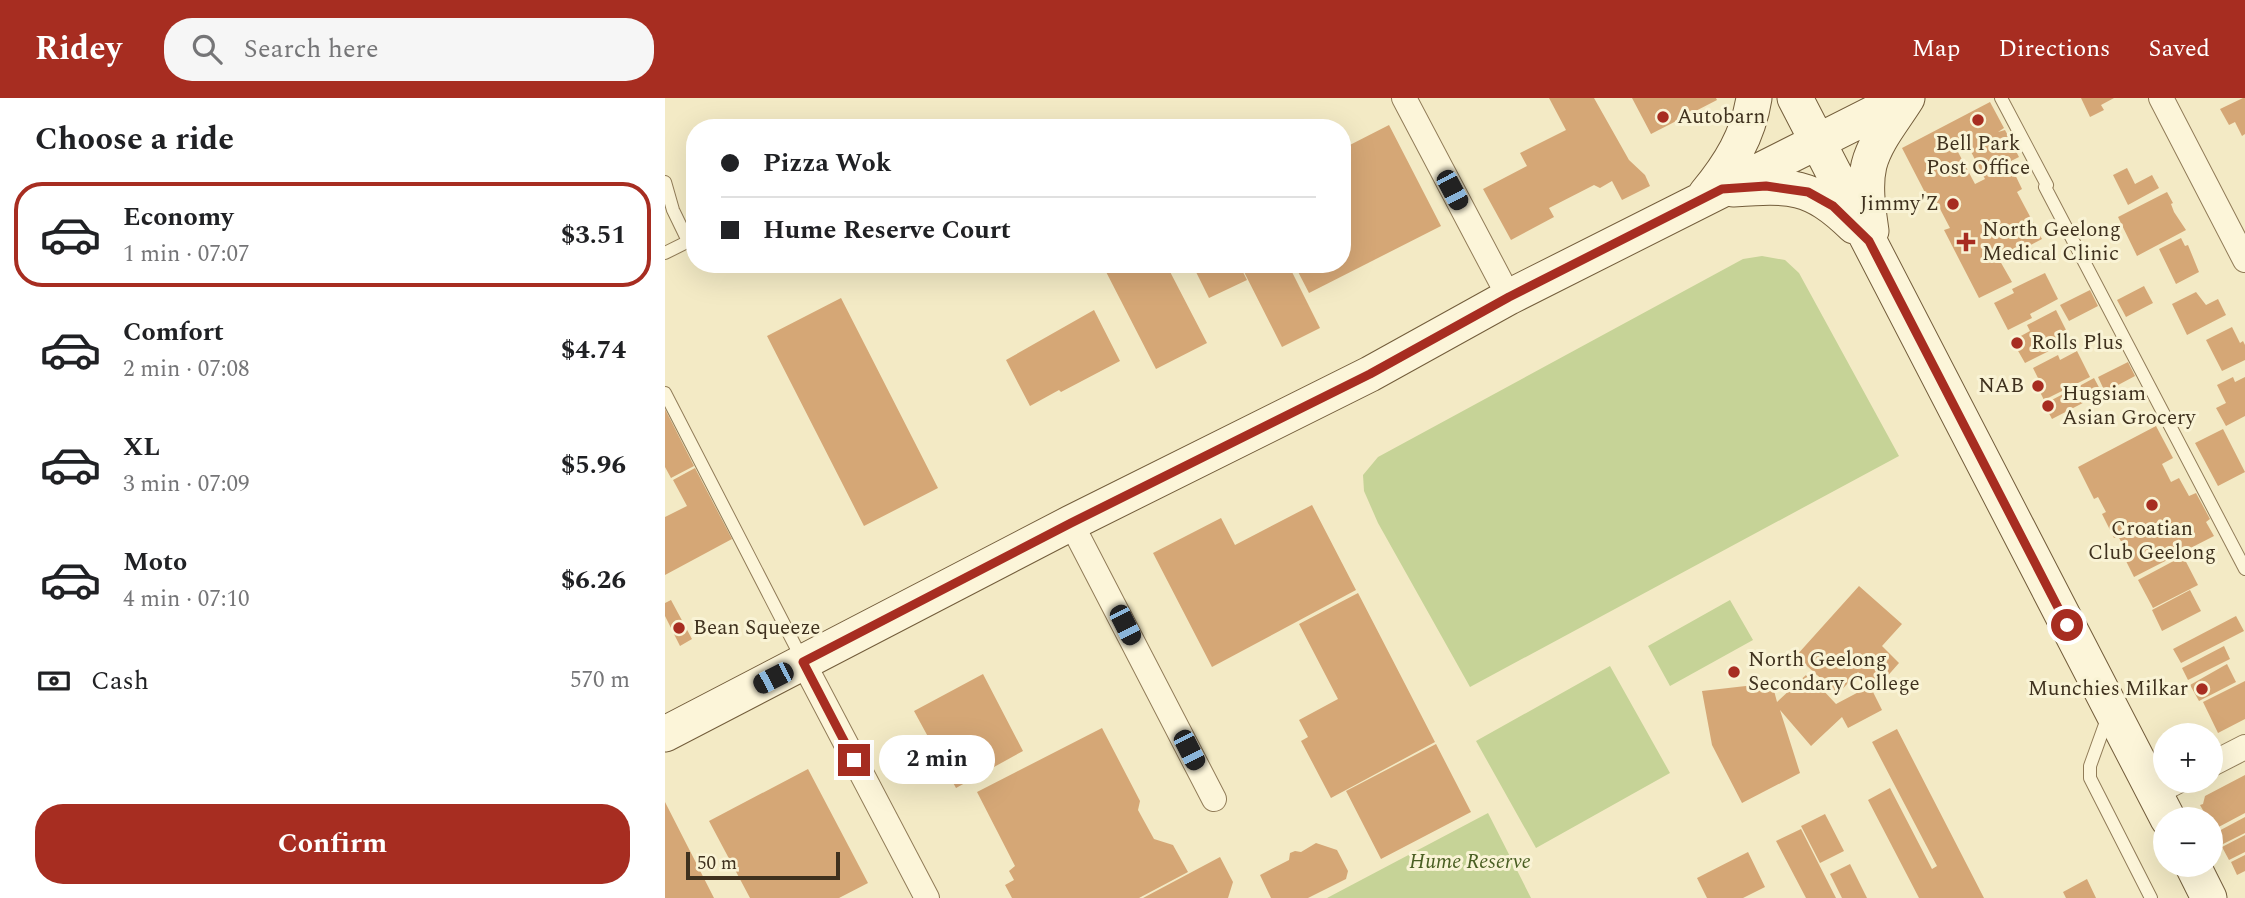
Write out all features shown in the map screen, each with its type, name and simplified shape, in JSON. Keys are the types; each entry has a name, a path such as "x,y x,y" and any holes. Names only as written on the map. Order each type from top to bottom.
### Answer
{"main road":[{"path":"1712,194 1736,153 1748,125 1754,98"},
{"path":"1795,98 2111,708 2168,798"},
{"path":"1871,247 1867,206 1869,166 1905,98"},
{"path":"665,734 1071,523 1370,374 1509,297 1905,98"},
{"path":"1712,194 1766,186 1808,192 1833,206 1871,247"},
{"path":"2198,877 2209,898"}],"street":[{"path":"1404,98 1509,297"},
{"path":"2161,98 2245,260"},
{"path":"1071,523 1214,799"},
{"path":"803,662 927,898"},
{"path":"2223,758 2245,747"}],"lane":[{"path":"2001,98 2245,569"},
{"path":"665,182 673,210 686,230"},
{"path":"665,253 686,242"},
{"path":"665,393 803,662"},
{"path":"2111,708 2090,766 2090,778 2151,898"}],"green space":[{"path":"1762,256 1785,260 1799,273 1899,456 1470,687 1378,523 1364,491 1363,475 1378,457 1743,259"},
{"path":"1730,600 1753,640 1670,686 1648,646"},
{"path":"1610,666 1670,773 1536,848 1476,741"},
{"name":"Hume Reserve","path":"1488,813 1531,898 1327,898"}],"building":[{"path":"1549,98 1594,98 1629,160 1645,175 1650,186 1622,200 1612,181 1600,188 1594,185 1549,208 1554,217 1511,240 1483,189 1527,166 1520,153 1566,130"},
{"name":"Autobarn","path":"1632,98 1716,98 1717,100 1651,134"},
{"path":"2081,98 2114,98 2101,105 2104,110 2090,117"},
{"path":"2243,98 2245,134 2242,136 2235,122 2229,125 2220,109"},
{"path":"1990,102 2004,128 1998,132 2005,130 2019,157 2009,162 2022,189 2017,192 2042,239 2000,261 2012,282 1979,298 1944,230 1950,228 1939,207 1934,210 1902,148","holes":["1967,144 1985,179 1975,184 1958,152"]},
{"path":"1389,125 1441,226 1351,272 1351,144"},
{"path":"2127,168 2135,184 2152,175 2159,188 2128,205 2113,175"},
{"path":"2167,192 2174,212 2186,230 2137,256 2118,217"},
{"path":"2181,238 2185,246 2188,245 2199,272 2176,284 2159,249"},
{"path":"1107,273 1171,273 1207,343 1156,369"},
{"path":"1196,273 1244,273 1247,280 1209,298"},
{"path":"1245,273 1292,273 1320,328 1282,347"},
{"path":"1299,273 1348,273 1309,293"},
{"path":"2045,273 2058,299 2030,314 2032,318 2008,330 1994,303 2014,293 2012,289"},
{"path":"2144,286 2153,303 2126,317 2117,300"},
{"path":"2090,290 2098,306 2069,321 2060,305"},
{"path":"2196,292 2206,305 2218,299 2226,315 2187,335 2172,304"},
{"path":"841,298 938,488 864,526 767,336"},
{"path":"1094,310 1120,361 1030,406 1006,360"},
{"path":"2056,310 2071,340 2025,363 2017,349 2023,346 2019,337 2030,331 2027,325"},
{"path":"2232,327 2240,343 2243,341 2245,345 2245,360 2222,371 2206,340"},
{"path":"2077,351 2090,377 2044,400 2036,384 2040,382 2033,368 2058,355 2060,360"},
{"path":"2128,362 2135,376 2105,392 2098,377"},
{"path":"2233,377 2235,382 2245,377 2245,416 2226,426 2216,408 2226,403 2217,385"},
{"path":"2094,378 2102,393 2052,419 2044,404 2067,392 2072,402 2078,399 2072,390"},
{"path":"665,409 694,466 671,478 665,467"},
{"name":"Croatian Club Geelong","path":"2156,426 2173,458 2162,464 2171,482 2179,478 2189,496 2196,493 2210,519 2206,522 2214,536 2134,577 2119,547 2123,545 2118,536 2114,538 2102,514 2106,512 2098,497 2094,499 2078,467"},
{"path":"2223,429 2245,472 2218,486 2195,443"},
{"path":"695,468 732,539 665,575 665,517 687,506 673,480"},
{"path":"1312,505 1356,590 1212,667 1153,553 1221,518 1235,545"},
{"path":"2183,556 2198,585 2153,608 2138,580"},
{"path":"1859,586 1902,624 1882,646 1899,663 1876,689 1858,672 1838,694 1796,656"},
{"path":"2190,590 2201,611 2162,631 2152,610"},
{"path":"1358,593 1435,742 1331,798 1301,741 1308,737 1299,720 1338,699 1299,624"},
{"name":"Bean Squeeze","path":"671,600 692,639 680,646 665,616 665,603"},
{"path":"2236,616 2244,631 2181,663 2173,649"},
{"path":"2224,646 2230,659 2188,680 2182,668"},
{"path":"2227,664 2236,682 2199,701 2190,685"},
{"path":"983,674 1023,751 956,788 914,711"},
{"path":"1806,675 1812,684 1821,688 1836,704 1870,686 1882,710 1848,728 1842,717 1811,746 1780,710 1800,773 1742,803 1712,745 1702,691 1772,683 1777,702"},
{"path":"2245,681 2245,719 2223,730 2223,723 2213,723 2203,702"},
{"path":"1102,728 1140,801 1138,810 1154,839 1173,845 1188,872 1139,898 1012,898 1005,885 1014,880 1009,871 1015,866 977,792"},
{"path":"1897,729 1984,898 1919,898 1868,800 1890,788 1932,869 1937,866 1872,742"},
{"path":"1436,744 1471,812 1381,859 1346,791"},
{"path":"808,769 868,883 839,898 750,898 709,821"},
{"path":"2245,775 2245,813 2223,825 2223,807 2200,805 2203,804 2205,796 2211,793 2223,793 2223,787"},
{"path":"665,802 714,898 665,898"},
{"path":"1825,814 1844,851 1820,863 1801,826"},
{"path":"2245,817 2245,833 2223,844 2223,829"},
{"path":"1801,829 1836,898 1806,898 1776,841"},
{"path":"2245,835 2245,852 2229,860 2223,846"},
{"path":"1316,843 1337,850 1348,871 1346,879 1308,898 1271,898 1260,875 1289,860 1290,853 1301,852"},
{"path":"1748,852 1765,887 1743,898 1707,898 1697,878"},
{"path":"2245,855 2245,871 2237,875 2231,862"},
{"path":"1220,857 1233,882 1228,898 1143,898"},
{"path":"1850,864 1867,898 1842,898 1830,874"},
{"path":"2087,879 2096,898 2066,898 2063,892"}],"place":[{"name":"Autobarn","path":"1663,117"},
{"name":"Bell Park Post Office","path":"1978,120"},
{"name":"Jimmy'Z","path":"1953,204"},
{"name":"North Geelong Medical Clinic","path":"1966,242"},
{"name":"Rolls Plus","path":"2017,343"},
{"name":"NAB","path":"2038,386"},
{"name":"Hugsiam Asian Grocery","path":"2048,406"},
{"name":"Croatian Club Geelong","path":"2152,505"},
{"name":"Bean Squeeze","path":"679,628"},
{"name":"North Geelong Secondary College","path":"1734,672"},
{"name":"Munchies Milkar","path":"2202,689"}],"route":[{"path":"854,760 803,662 1071,523 1370,374 1509,297 1722,189 1766,186 1808,192 1833,206 1869,241 2067,625"}]}
